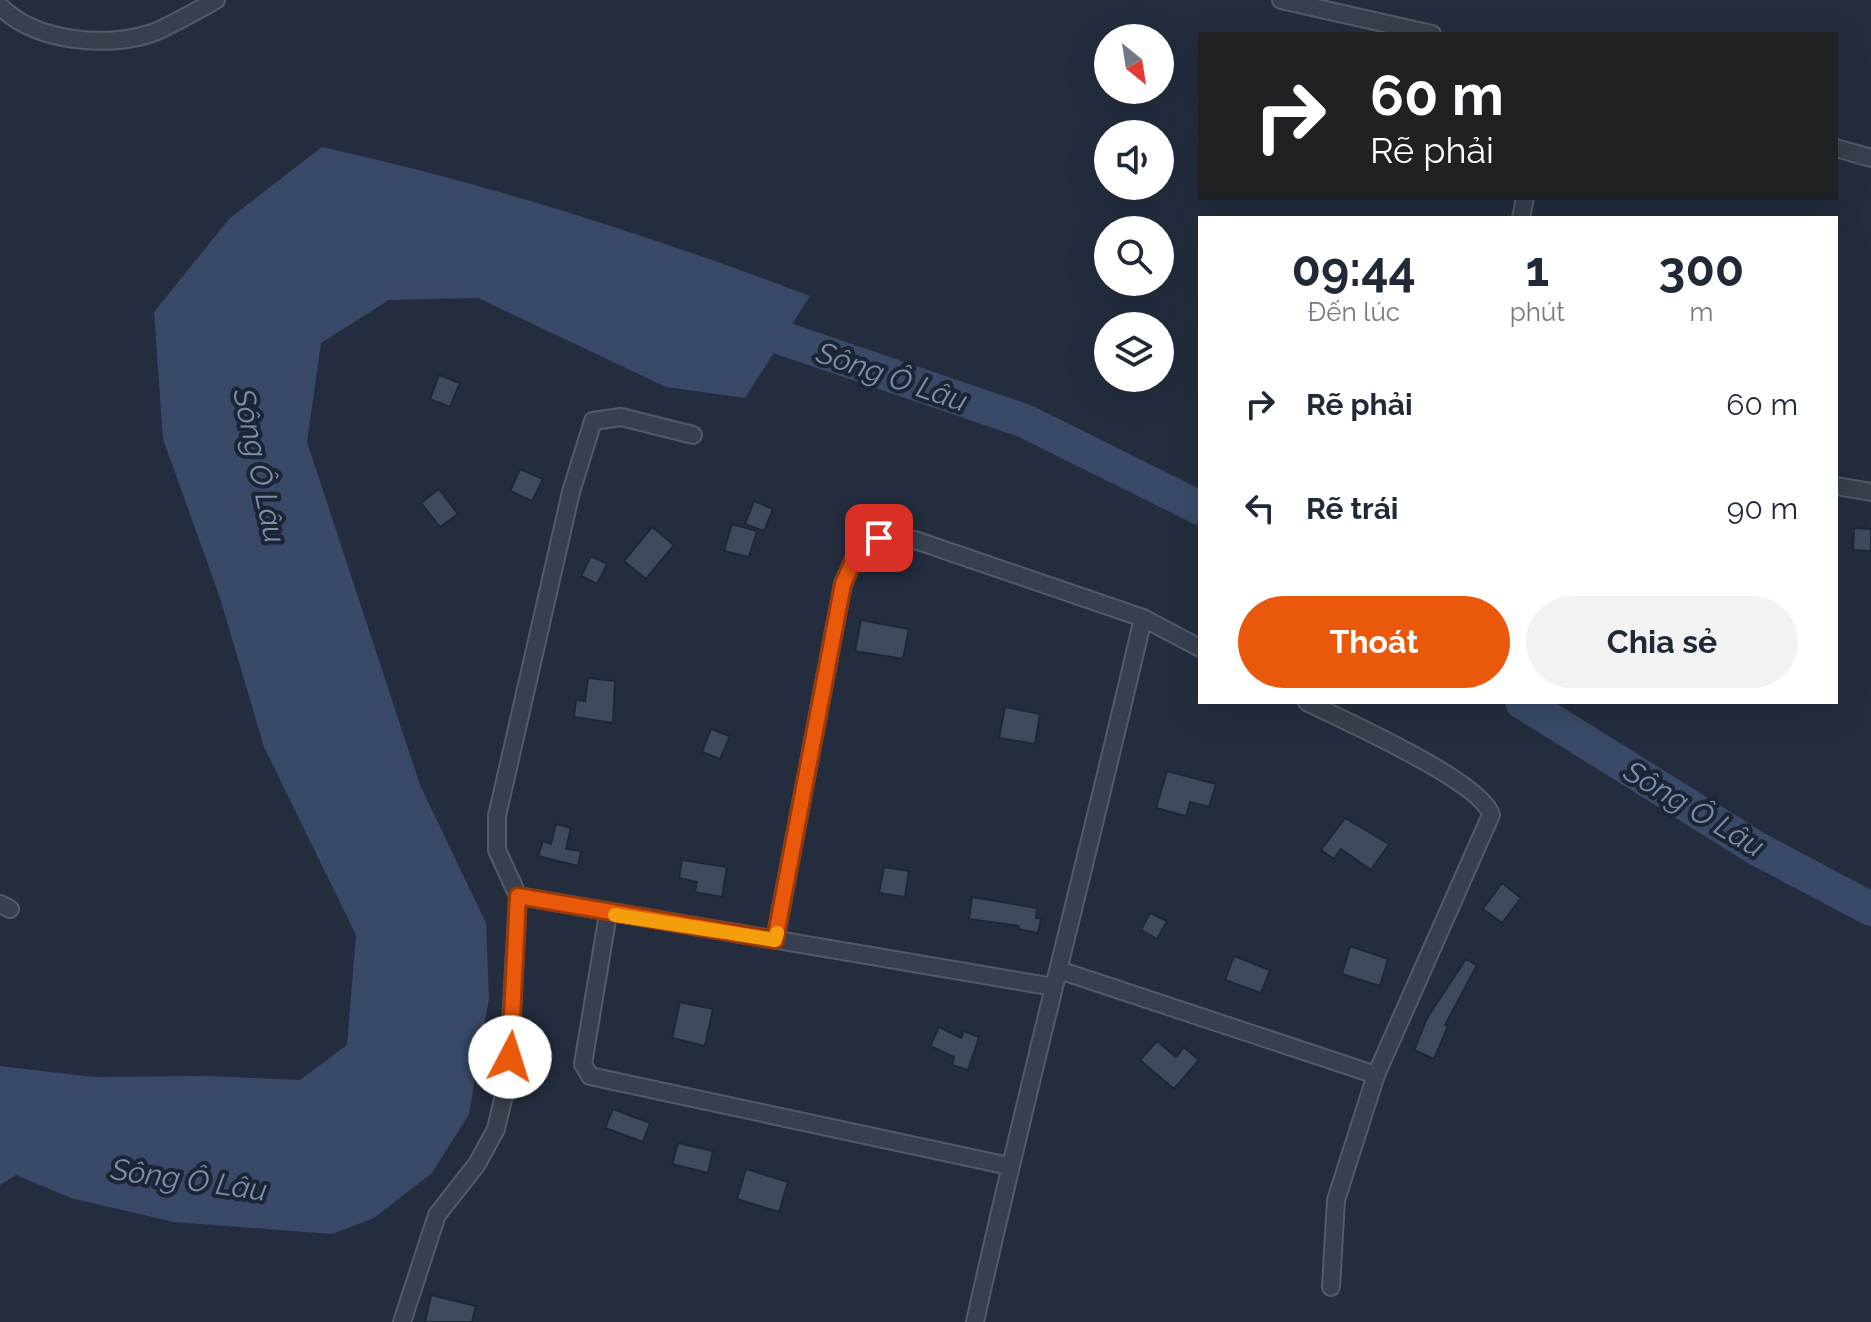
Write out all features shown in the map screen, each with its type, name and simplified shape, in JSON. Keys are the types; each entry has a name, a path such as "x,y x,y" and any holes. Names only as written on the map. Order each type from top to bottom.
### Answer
{"street":[{"path":"0,6 27,26 52,34 111,40 154,32 216,0"},
{"path":"1281,0 1423,32"},
{"path":"1838,149 1871,158"},
{"path":"402,1322 437,1215 477,1164 496,1129 508,1078 518,896 497,850 497,816 571,492 593,421 621,417 693,435"},
{"path":"1838,486 1871,492"},
{"path":"775,940 843,584 859,548 879,538 915,540 1143,618 1198,647"},
{"path":"975,1322 1009,1166 1143,618"},
{"path":"1311,704 1434,766 1486,805 1491,815 1376,1075 1336,1200 1331,1287"},
{"path":"518,896 608,914 1054,987"},
{"path":"608,914 583,1064 590,1076 1009,1166"},
{"path":"1059,970 1376,1075"}],"water":[{"path":"322,147 446,177 569,212 810,296 745,398 666,387 478,298 389,300 321,343 307,442 420,785 486,923 489,998 469,1114 432,1173 374,1218 332,1234 174,1222 71,1198 16,1175 0,1185 0,1066 93,1077 207,1076 300,1080 347,1045 356,935 264,747 220,598 163,439 154,312 230,218"}],"building":[{"path":"439,375 460,383 450,407 430,399"},
{"path":"520,469 543,479 532,501 510,491"},
{"path":"439,489 458,514 440,527 421,503"},
{"path":"754,501 773,509 764,531 745,524"},
{"path":"732,524 757,531 749,557 724,551"},
{"path":"652,527 674,545 646,579 624,561"},
{"path":"1854,528 1871,529 1871,551 1853,550"},
{"path":"591,556 607,564 597,584 581,576"},
{"path":"861,620 909,629 903,659 855,651"},
{"path":"588,678 615,681 613,723 574,717 576,700 585,701"},
{"path":"1005,707 1040,714 1035,744 999,738"},
{"path":"711,729 730,736 720,759 702,752"},
{"path":"1167,771 1216,784 1209,807 1190,802 1186,816 1156,808"},
{"path":"1345,818 1389,844 1371,870 1341,849 1334,859 1321,850"},
{"path":"556,824 571,828 566,849 581,851 578,866 538,856 543,841 551,844"},
{"path":"682,860 727,867 722,897 695,892 697,882 679,878"},
{"path":"884,867 909,871 905,897 879,893"},
{"path":"1502,883 1521,898 1502,923 1483,909"},
{"path":"972,897 1037,908 1036,918 1041,919 1038,933 1018,929 1019,926 969,919"},
{"path":"1150,913 1167,921 1157,939 1141,930"},
{"path":"1350,946 1388,959 1380,986 1342,974"},
{"path":"1234,956 1270,970 1261,993 1225,980"},
{"path":"1466,959 1477,965 1445,1025 1448,1026 1434,1059 1414,1050 1427,1018"},
{"path":"680,1002 713,1009 705,1046 672,1038"},
{"path":"939,1027 961,1038 964,1031 979,1037 968,1070 952,1065 954,1057 930,1046"},
{"path":"1157,1041 1176,1057 1184,1047 1199,1060 1174,1089 1140,1060"},
{"path":"613,1109 650,1123 643,1142 605,1128"},
{"path":"678,1143 713,1151 708,1173 672,1164"},
{"path":"746,1169 788,1182 779,1212 737,1199"},
{"path":"431,1295 476,1306 472,1322 425,1322"}],"waterway":[{"name":"Sông Ô Lâu","path":"741,324 1025,421 1198,507"},
{"name":"Sông Ô Lâu","path":"1525,704 1756,848 1871,909"}],"slow traffic":[{"path":"615,915 775,940 777,933"}],"route":[{"path":"510,1057 518,896 608,914 775,940 843,584 859,548 879,538"}]}
